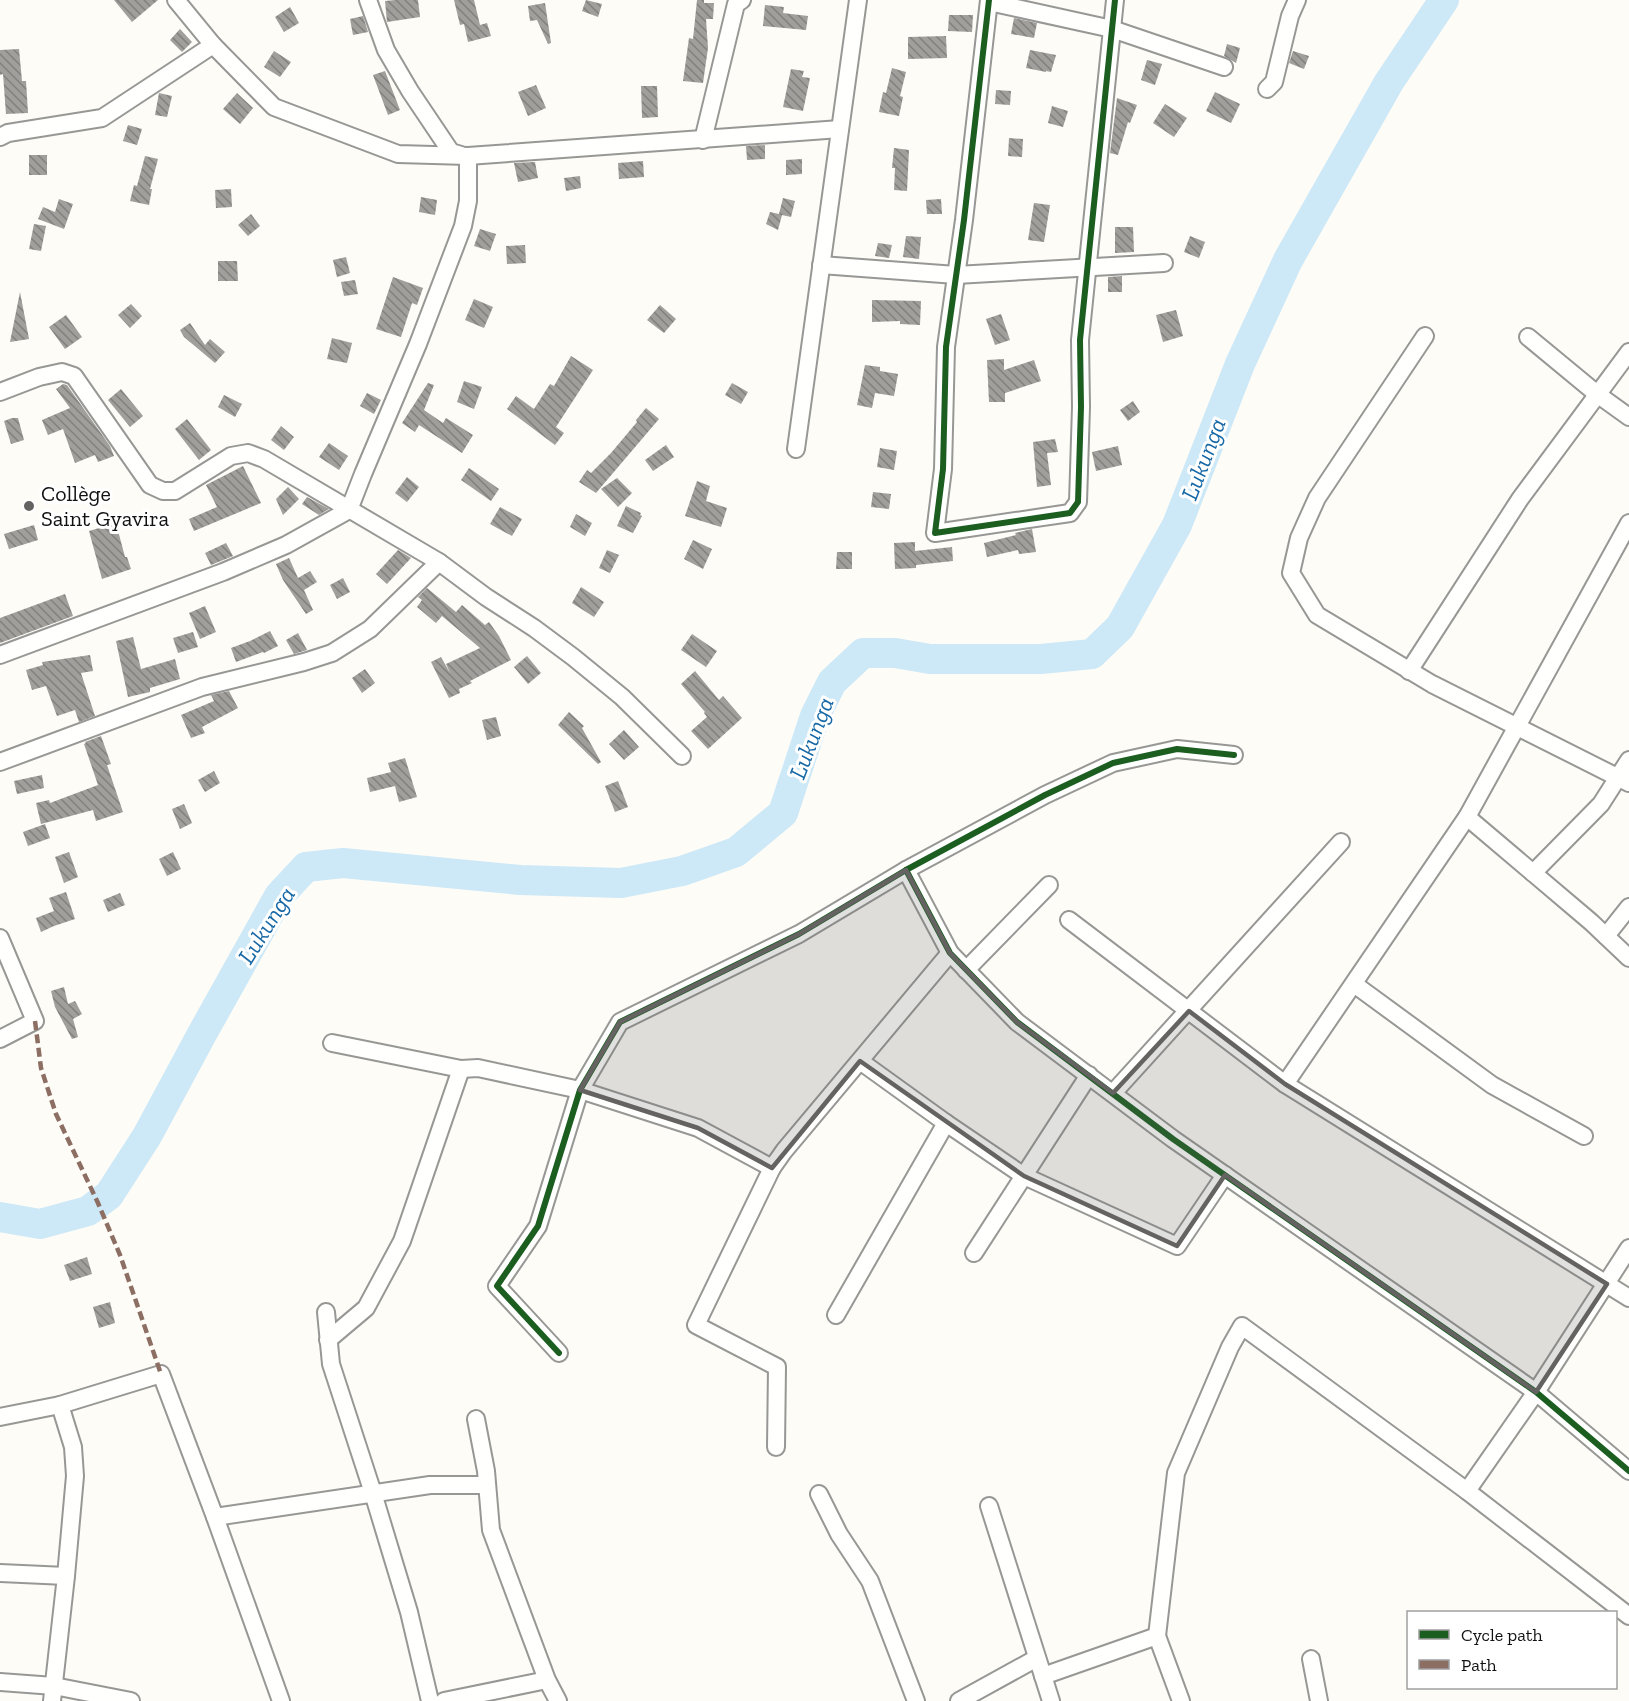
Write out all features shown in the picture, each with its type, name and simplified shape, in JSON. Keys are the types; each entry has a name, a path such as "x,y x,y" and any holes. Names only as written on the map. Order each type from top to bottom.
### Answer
{"street":[{"path":"176,0 213,45 274,107 398,154 468,156 840,129"},
{"path":"368,0 386,50 410,91 451,152 468,156"},
{"path":"703,140 736,4 742,0"},
{"path":"796,449 857,0 848,0"},
{"path":"1115,0 1112,29 1087,267 1080,340 1081,406 1078,502 1070,513 935,533 943,469 946,347 964,220 989,1 1112,29 1224,67"},
{"path":"1267,89 1274,82 1290,16 1297,0"},
{"path":"0,137 8,133 102,118 213,45"},
{"path":"0,655 223,572 286,545 349,510 464,226 468,201 468,156"},
{"path":"821,265 956,275 1164,263"},
{"path":"1425,336 1317,498 1299,538 1291,573 1317,615 1432,684 1624,780"},
{"path":"1528,337 1597,394 1629,417"},
{"path":"1409,670 1520,499 1629,352"},
{"path":"0,392 39,377 62,372 74,376 150,485 163,491 175,491 231,456 248,453 264,459 439,562 486,597 534,628 622,697 682,756"},
{"path":"1285,1084 1467,817 1629,523"},
{"path":"0,762 202,687 332,653 370,630 439,562"},
{"path":"559,1353 496,1286 538,1226 580,1090 620,1022 799,934 906,870 1045,795 1113,763 1177,749 1234,755"},
{"path":"1533,873 1624,780 1629,760"},
{"path":"1467,817 1629,958"},
{"path":"1113,1093 1341,842"},
{"path":"906,870 950,953 1017,1022 1173,1139 1536,1392 1629,1471"},
{"path":"966,970 1049,885"},
{"path":"1606,936 1629,907"},
{"path":"1069,920 1285,1084 1629,1298"},
{"path":"0,938 35,1021 0,1039"},
{"path":"776,1447 777,1367 696,1326 772,1168 783,1151 950,953"},
{"path":"1354,984 1492,1085 1584,1136"},
{"path":"332,1043 461,1069 478,1068 580,1090 698,1128 772,1168"},
{"path":"861,1061 1024,1176 1177,1246 1225,1175"},
{"path":"328,1340 366,1308 402,1241 461,1069"},
{"path":"974,1253 1089,1075"},
{"path":"836,1315 946,1123"},
{"path":"1467,1491 1536,1392 1629,1248"},
{"path":"326,1312 331,1364 409,1612 430,1701"},
{"path":"1181,1701 1157,1636 1176,1473 1230,1347 1242,1326 1467,1491 1629,1616"},
{"path":"0,1417 60,1405 161,1374 216,1517 281,1701"},
{"path":"53,1694 75,1476 73,1447 60,1405"},
{"path":"476,1419 487,1485 491,1530 547,1680 558,1701"},
{"path":"216,1517 430,1485 487,1485"},
{"path":"819,1494 839,1534 870,1581 916,1701"},
{"path":"989,1506 1051,1701"},
{"path":"0,1573 66,1576"},
{"path":"1043,1676 1157,1636"},
{"path":"959,1701 1037,1658"},
{"path":"1311,1659 1319,1701"},
{"path":"444,1701 547,1680"},
{"path":"0,1682 53,1694 131,1701"}],"highlighted area":[{"path":"906,870 950,953 1017,1022 1113,1093 1189,1011 1285,1084 1607,1284 1536,1392 1225,1175 1177,1246 1024,1176 860,1061 772,1168 698,1128 580,1090 620,1022 799,934"}],"building":[{"path":"114,0 158,0 132,22"},
{"path":"418,0 420,17 387,22 385,1"},
{"path":"454,0 474,0 480,25 487,23 491,36 468,42 464,24 460,25"},
{"path":"586,0 602,4 598,17 582,11"},
{"path":"697,0 714,3 713,19 706,19 708,48 703,83 683,81 689,38 693,39"},
{"path":"545,3 551,43 548,44 537,20 530,21 528,6"},
{"path":"765,5 784,7 783,13 808,16 806,30 763,26"},
{"path":"290,7 299,23 284,32 275,17"},
{"path":"949,15 973,15 972,32 948,31"},
{"path":"363,16 368,32 353,35 350,19"},
{"path":"1014,18 1037,23 1034,38 1011,34"},
{"path":"180,29 192,42 182,52 170,40"},
{"path":"946,36 947,58 908,59 908,37"},
{"path":"1227,44 1240,48 1236,63 1224,56"},
{"path":"19,49 22,81 26,81 28,113 6,114 3,74 0,75 0,50"},
{"path":"1030,50 1056,55 1051,72 1026,68"},
{"path":"274,51 291,62 280,77 264,67"},
{"path":"1293,51 1309,56 1304,69 1289,63"},
{"path":"1147,60 1162,64 1155,85 1141,80"},
{"path":"892,68 906,72 900,96 903,97 899,116 879,112 883,92 886,93"},
{"path":"791,69 804,71 802,77 810,78 803,111 783,107"},
{"path":"385,71 400,110 388,115 373,75"},
{"path":"536,85 546,108 528,116 518,92"},
{"path":"641,86 657,86 658,117 642,118"},
{"path":"996,90 1011,91 1010,105 995,104"},
{"path":"1215,92 1240,104 1231,123 1206,111"},
{"path":"159,93 172,96 167,117 155,115"},
{"path":"237,93 253,108 240,124 223,109"},
{"path":"1117,98 1137,105 1130,123 1128,122 1118,155 1110,153"},
{"path":"1165,104 1187,118 1174,137 1153,123"},
{"path":"1052,106 1068,111 1063,127 1048,123"},
{"path":"128,125 142,129 137,145 123,141"},
{"path":"1009,138 1023,139 1022,157 1008,156"},
{"path":"765,145 765,159 747,160 746,146"},
{"path":"894,148 909,150 907,191 894,190 895,168 892,168"},
{"path":"29,155 47,155 47,175 29,175"},
{"path":"145,156 158,159 150,189 152,189 149,205 130,201 134,185 137,186"},
{"path":"802,159 802,174 786,175 786,160"},
{"path":"643,161 644,177 619,179 618,163"},
{"path":"535,162 538,178 518,182 514,163"},
{"path":"580,176 581,188 566,191 564,178"},
{"path":"231,189 232,207 216,208 215,190"},
{"path":"421,197 437,200 435,215 419,212"},
{"path":"783,198 795,201 791,217 782,215 778,230 766,224 770,212 779,214"},
{"path":"59,199 73,204 64,229 38,219 43,207 55,212"},
{"path":"941,199 942,214 927,214 926,200"},
{"path":"1034,203 1050,205 1044,242 1028,240"},
{"path":"251,214 260,226 248,236 238,225"},
{"path":"34,224 46,226 41,251 29,249"},
{"path":"1115,227 1133,227 1134,252 1115,253"},
{"path":"480,229 496,234 490,251 474,246"},
{"path":"906,236 921,237 919,259 903,257"},
{"path":"1190,236 1205,242 1199,258 1184,252"},
{"path":"878,243 892,245 889,258 875,256"},
{"path":"525,245 526,263 507,264 506,246"},
{"path":"346,257 350,273 337,277 333,260"},
{"path":"218,261 237,261 238,281 218,281"},
{"path":"1122,276 1122,292 1108,292 1108,277"},
{"path":"393,277 423,288 417,305 412,303 401,337 376,329"},
{"path":"355,280 358,294 344,296 341,282"},
{"path":"20,292 29,339 10,342"},
{"path":"474,299 493,307 484,328 465,320"},
{"path":"872,300 921,301 920,325 900,324 900,321 872,322"},
{"path":"131,304 142,316 130,328 118,315"},
{"path":"660,305 676,319 664,333 647,320"},
{"path":"1176,310 1183,336 1163,342 1156,315"},
{"path":"1001,314 1010,340 995,345 986,319"},
{"path":"66,315 82,337 65,349 49,327"},
{"path":"190,323 205,345 210,339 225,352 215,363 184,337 180,330"},
{"path":"332,338 352,343 347,363 327,359"},
{"path":"571,356 593,370 556,427 564,433 555,445 507,409 516,396 534,409 550,384 554,386"},
{"path":"1004,359 1004,370 1034,360 1041,381 1005,393 1005,402 989,402 987,360"},
{"path":"865,365 880,367 880,371 898,374 894,396 875,393 872,408 857,405"},
{"path":"464,381 482,387 474,409 457,402"},
{"path":"428,383 434,385 424,410 443,423 446,418 473,435 462,453 419,425 415,432 402,423"},
{"path":"732,383 748,392 741,404 725,395"},
{"path":"63,384 67,385 110,446 114,456 98,462 95,455 75,463 63,429 48,435 42,420 70,408 56,389"},
{"path":"121,389 143,416 130,427 108,400"},
{"path":"367,393 381,400 374,414 360,406"},
{"path":"224,395 242,404 235,417 218,407"},
{"path":"1133,401 1140,412 1128,421 1120,410"},
{"path":"646,408 659,419 596,493 579,482 587,470 591,473 611,453"},
{"path":"18,418 24,440 11,444 4,421"},
{"path":"187,419 211,450 199,460 175,429"},
{"path":"281,426 294,437 284,450 271,440"},
{"path":"1055,439 1058,452 1047,453 1051,485 1037,487 1033,442"},
{"path":"329,443 348,456 339,470 319,457"},
{"path":"666,445 674,457 653,471 645,460"},
{"path":"1118,446 1122,465 1096,471 1092,452"},
{"path":"880,448 897,451 894,470 877,467"},
{"path":"243,466 261,503 194,531 189,519 217,507 206,485"},
{"path":"469,468 499,489 491,501 461,480"},
{"path":"407,477 419,487 407,502 395,493"},
{"path":"617,478 632,493 618,507 601,489"},
{"path":"697,481 710,486 706,501 727,508 721,527 685,516"},
{"path":"288,487 299,499 283,515 276,499"},
{"path":"873,492 891,494 889,509 871,507"},
{"path":"307,497 329,509 319,515 302,504"},
{"path":"626,506 641,513 642,516 633,533 617,526"},
{"path":"500,507 522,519 512,536 490,524"},
{"path":"576,514 592,523 585,536 570,527"},
{"path":"116,523 125,557 131,569 102,579 89,531"},
{"path":"34,525 38,540 9,549 4,534"},
{"path":"1032,529 1036,552 1019,554 1018,550 987,557 984,543"},
{"path":"693,540 712,549 703,569 684,559"},
{"path":"915,542 915,551 952,547 953,561 916,565 916,568 895,569 894,543"},
{"path":"226,543 233,556 211,565 205,553"},
{"path":"398,550 411,558 387,584 376,574"},
{"path":"607,550 619,555 610,573 599,568"},
{"path":"837,552 852,552 852,569 836,569"},
{"path":"289,558 298,578 310,571 317,582 304,590 313,610 306,614 283,580 276,564"},
{"path":"343,578 350,592 337,599 330,585"},
{"path":"581,587 604,602 594,617 572,603"},
{"path":"427,588 456,612 462,605 485,625 489,622 511,660 470,681 472,683 459,689 460,693 449,698 431,662 441,657 450,673 446,664 480,648 442,616 436,623 417,607 422,600 418,597"},
{"path":"65,594 73,616 0,643 0,618"},
{"path":"205,606 216,632 200,639 189,613"},
{"path":"270,631 278,646 236,662 231,648"},
{"path":"193,632 198,647 178,653 173,638"},
{"path":"298,633 307,650 294,654 286,640"},
{"path":"692,634 717,651 706,667 681,650"},
{"path":"133,637 141,669 175,659 180,679 150,688 150,692 128,697 116,641"},
{"path":"90,655 93,671 81,673 95,716 79,722 75,710 57,716 46,686 32,690 26,670 43,665 42,662"},
{"path":"527,656 541,673 528,684 514,667"},
{"path":"365,669 375,683 362,693 352,678"},
{"path":"695,671 719,700 723,696 742,718 708,749 691,731 707,717 705,712 681,684"},
{"path":"229,691 238,708 202,727 205,733 191,738 181,715 214,701 211,695"},
{"path":"569,712 584,726 582,728 601,762 598,764 558,725"},
{"path":"496,717 501,736 487,740 482,720"},
{"path":"624,730 639,747 624,760 609,744"},
{"path":"101,736 111,764 107,765 123,812 96,821 93,810 41,824 36,803 49,800 50,803 98,785 84,744"},
{"path":"405,758 417,797 399,802 395,786 370,792 367,778 391,772 388,763"},
{"path":"214,771 220,783 205,792 198,780"},
{"path":"42,775 44,788 17,794 14,781"},
{"path":"618,781 628,807 615,812 605,786"},
{"path":"184,804 192,823 180,829 172,809"},
{"path":"45,824 50,838 28,846 23,832"},
{"path":"69,852 78,877 64,883 55,857"},
{"path":"173,852 181,869 167,876 159,859"},
{"path":"66,892 75,919 41,932 36,918 54,911 49,898"},
{"path":"120,893 125,905 108,912 103,900"},
{"path":"64,987 68,1004 75,1001 82,1014 73,1019 78,1037 72,1039 55,1007 51,991"},
{"path":"87,1257 92,1274 70,1281 64,1265"},
{"path":"110,1302 115,1323 99,1328 93,1307"}],"waterway":[{"name":"Lukunga","path":"0,1217 40,1224 88,1211 109,1195 147,1136 279,896 306,867 343,863 520,880 621,883 682,871 736,852 783,813 815,716 832,682 863,653 895,653 930,659 1041,659 1092,654 1120,627 1177,525 1240,364 1288,260 1389,82 1444,0"}],"marked path":[{"path":"35,1021 41,1068 56,1114 120,1255 161,1374"}],"cycle path":[{"path":"989,0 964,220 946,347 943,469 935,533 1070,513 1078,502 1081,407 1080,340 1115,0"},
{"path":"559,1353 497,1286 538,1226 580,1090 620,1022 799,934 906,870 1045,795 1113,763 1177,749 1234,755"},
{"path":"906,870 950,953 1017,1022 1173,1139 1536,1392 1629,1471"}],"place":[{"name":"Collège Saint Gyavira","path":"29,506"}]}
